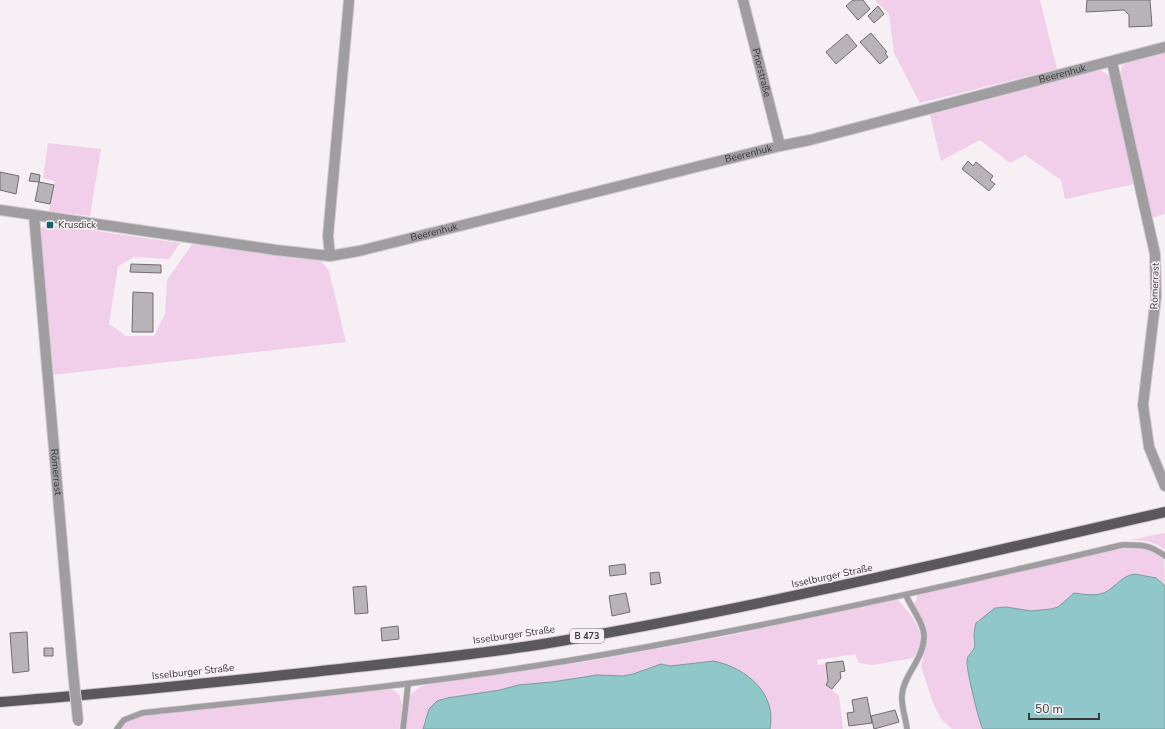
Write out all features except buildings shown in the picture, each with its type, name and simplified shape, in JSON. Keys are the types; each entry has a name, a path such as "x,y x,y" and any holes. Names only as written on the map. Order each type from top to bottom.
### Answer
{"main road":[{"name":"Isselburger Straße","path":"0,702 98,695 406,662 541,644 685,619 830,589 1165,512"}],"street":[{"path":"330,256 328,236 349,0"},
{"name":"Priorstraße","path":"743,0 780,146"},
{"name":"Beerenhuk","path":"0,210 276,250 330,256 359,251 780,146 810,140 1165,47"},
{"name":"Römerrast","path":"1112,62 1155,254 1156,296 1143,405 1149,446 1165,485"},
{"name":"Römerrast","path":"34,214 79,725"}],"lane":[{"path":"117,729 124,720 142,712 408,685 612,653 906,595 1122,545 1145,544 1156,549 1165,556"},
{"path":"906,595 922,626 924,637 920,658 913,667 902,695 907,729"},
{"path":"403,729 408,685"}],"shaded area":[{"path":"875,0 1040,0 1057,69 920,103 894,53 889,14"},
{"path":"1165,51 1165,214 1152,218 1120,77 1122,66 1130,61"},
{"path":"1100,70 1110,76 1113,84 1134,184 1065,199 1061,180 1025,155 1010,163 980,140 941,161 930,115"},
{"path":"48,143 101,149 90,216 49,211 55,181 43,178"},
{"path":"54,225 180,243 169,259 134,257 118,266 109,324 126,336 154,336 165,314 167,280 193,243 321,261 329,271 346,342 52,375 38,234 42,227"},
{"path":"1163,533 1165,534 1165,550 1149,542 1131,540"},
{"path":"1134,548 1150,551 1164,560 1165,586 1156,578 1135,574 1099,595 1068,597 1058,607 1051,609 1031,611 1006,607 995,608 974,636 974,645 967,661 973,696 983,729 952,729 941,719 933,703 921,666 928,638 926,626 914,605 918,594 1115,550"},
{"path":"897,599 914,619 918,627 921,643 913,658 873,665 859,663 855,654 817,660 818,665 826,664 830,679 826,685 839,696 843,729 770,729 771,714 763,691 704,662 670,666 653,666 633,674 623,676 597,675 552,682 518,685 500,690 447,698 424,721 423,729 406,729 410,695 420,687 429,684 591,661 727,636"},
{"path":"392,689 399,694 402,705 399,729 121,729 128,722 143,715"}],"water":[{"path":"1135,574 1156,578 1165,586 1165,729 983,729 976,707 967,666 968,657 975,646 974,634 976,623 995,608 1006,607 1031,611 1051,609 1058,607 1074,593 1097,595 1109,590 1129,575"},
{"path":"714,661 726,664 748,676 757,684 769,704 771,716 770,729 423,729 429,709 437,701 447,698 500,690 518,685 552,682 597,675 623,676 661,664 670,666"}],"place":[{"name":"Krusdick","path":"50,225"}]}
